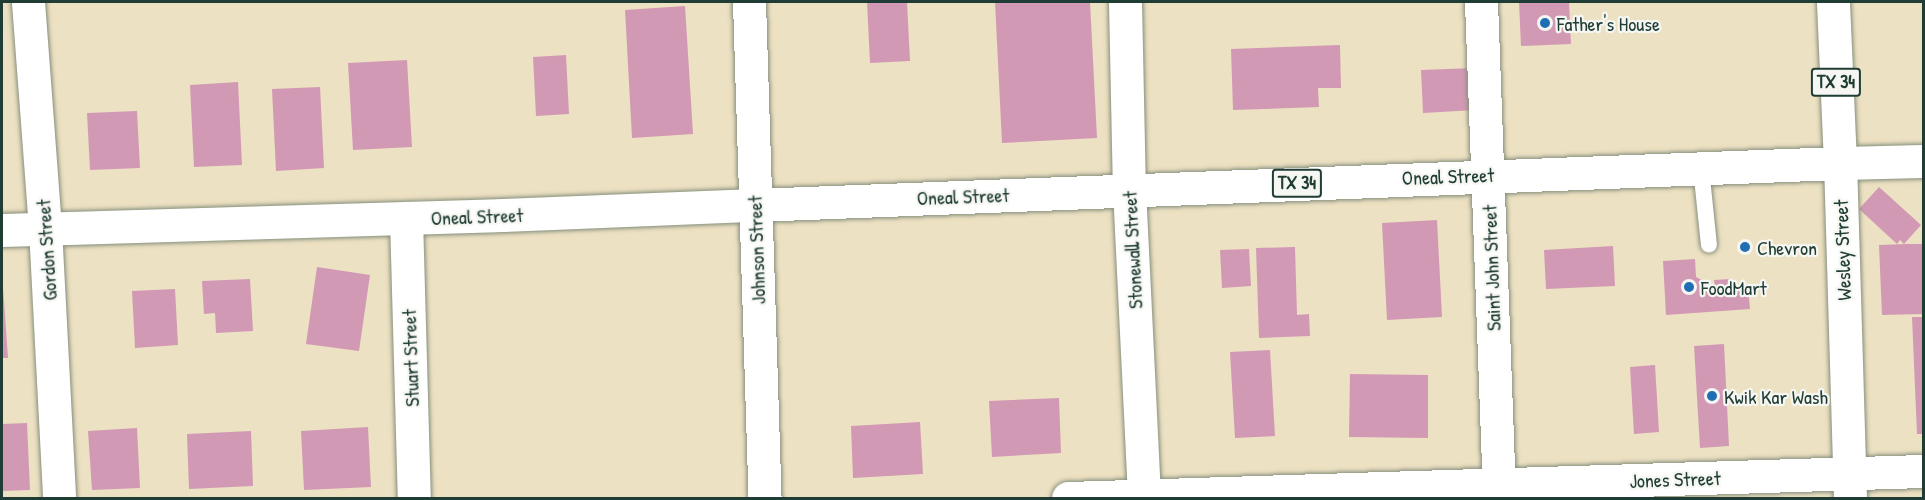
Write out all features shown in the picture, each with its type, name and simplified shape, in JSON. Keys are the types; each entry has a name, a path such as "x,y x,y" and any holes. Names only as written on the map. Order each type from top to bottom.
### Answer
{"street":[{"name":"Gordon Street","path":"28,2 45,228 59,498"},
{"name":"Johnson Street","path":"749,2 765,498"},
{"name":"Stonewall Street","path":"1125,2 1143,497"},
{"name":"Saint John Street","path":"1481,2 1498,492"},
{"name":"Wesley Street","path":"1833,2 1850,485"},
{"name":"Oneal Street","path":"2,230 406,218 1487,175 1923,161"},
{"name":"Stuart Street","path":"406,218 414,498"},
{"name":"Jones Street","path":"1068,498 1850,485 1923,471"}],"lane":[{"path":"1701,168 1709,245"}],"building":[{"path":"867,2 907,2 910,61 870,63"},
{"path":"995,2 1090,2 1097,138 1002,143"},
{"name":"Father's House","path":"1519,2 1569,2 1571,44 1521,46"},
{"path":"685,6 693,134 632,138 625,10"},
{"path":"1340,45 1341,88 1318,88 1319,107 1233,110 1231,49"},
{"path":"566,55 569,114 536,116 533,57"},
{"path":"407,60 412,147 353,150 348,63"},
{"path":"1473,68 1476,110 1423,113 1421,70"},
{"path":"238,82 242,165 194,167 190,85"},
{"path":"320,87 324,168 276,171 272,89"},
{"path":"137,111 140,168 90,170 87,113"},
{"path":"1879,187 1921,225 1904,244 1900,240 1897,244 1859,209"},
{"path":"1437,220 1442,317 1387,320 1382,223"},
{"path":"1924,244 1924,314 1882,315 1879,245"},
{"path":"1613,246 1615,286 1546,289 1544,250"},
{"path":"1295,247 1297,315 1309,314 1310,336 1259,338 1256,248"},
{"path":"1249,249 1251,286 1222,288 1220,250"},
{"name":"FoodMart","path":"1695,259 1696,277 1715,287 1714,280 1730,279 1731,287 1748,286 1750,309 1666,315 1663,261"},
{"path":"317,267 370,275 359,351 306,344"},
{"path":"2,273 8,358 2,358"},
{"path":"250,279 253,331 216,333 215,313 204,314 202,281"},
{"path":"175,289 178,345 135,348 132,291"},
{"path":"1912,317 1924,317 1924,434 1917,434"},
{"name":"Kwik Kar Wash","path":"1724,344 1729,446 1700,448 1694,346"},
{"path":"1270,350 1275,436 1235,438 1230,352"},
{"path":"1655,365 1659,432 1634,434 1630,367"},
{"path":"1350,374 1428,375 1428,438 1349,437"},
{"path":"1059,398 1061,453 992,457 989,401"},
{"path":"920,422 923,474 853,478 851,426"},
{"path":"27,423 30,490 2,491 2,424"},
{"path":"368,427 371,487 304,490 301,431"},
{"path":"137,428 140,488 92,490 88,431"},
{"path":"251,431 253,486 189,489 187,434"}],"place":[{"name":"Father's House","path":"1545,23"},
{"name":"Chevron","path":"1745,247"},
{"name":"FoodMart","path":"1689,287"},
{"name":"Kwik Kar Wash","path":"1712,396"}]}
